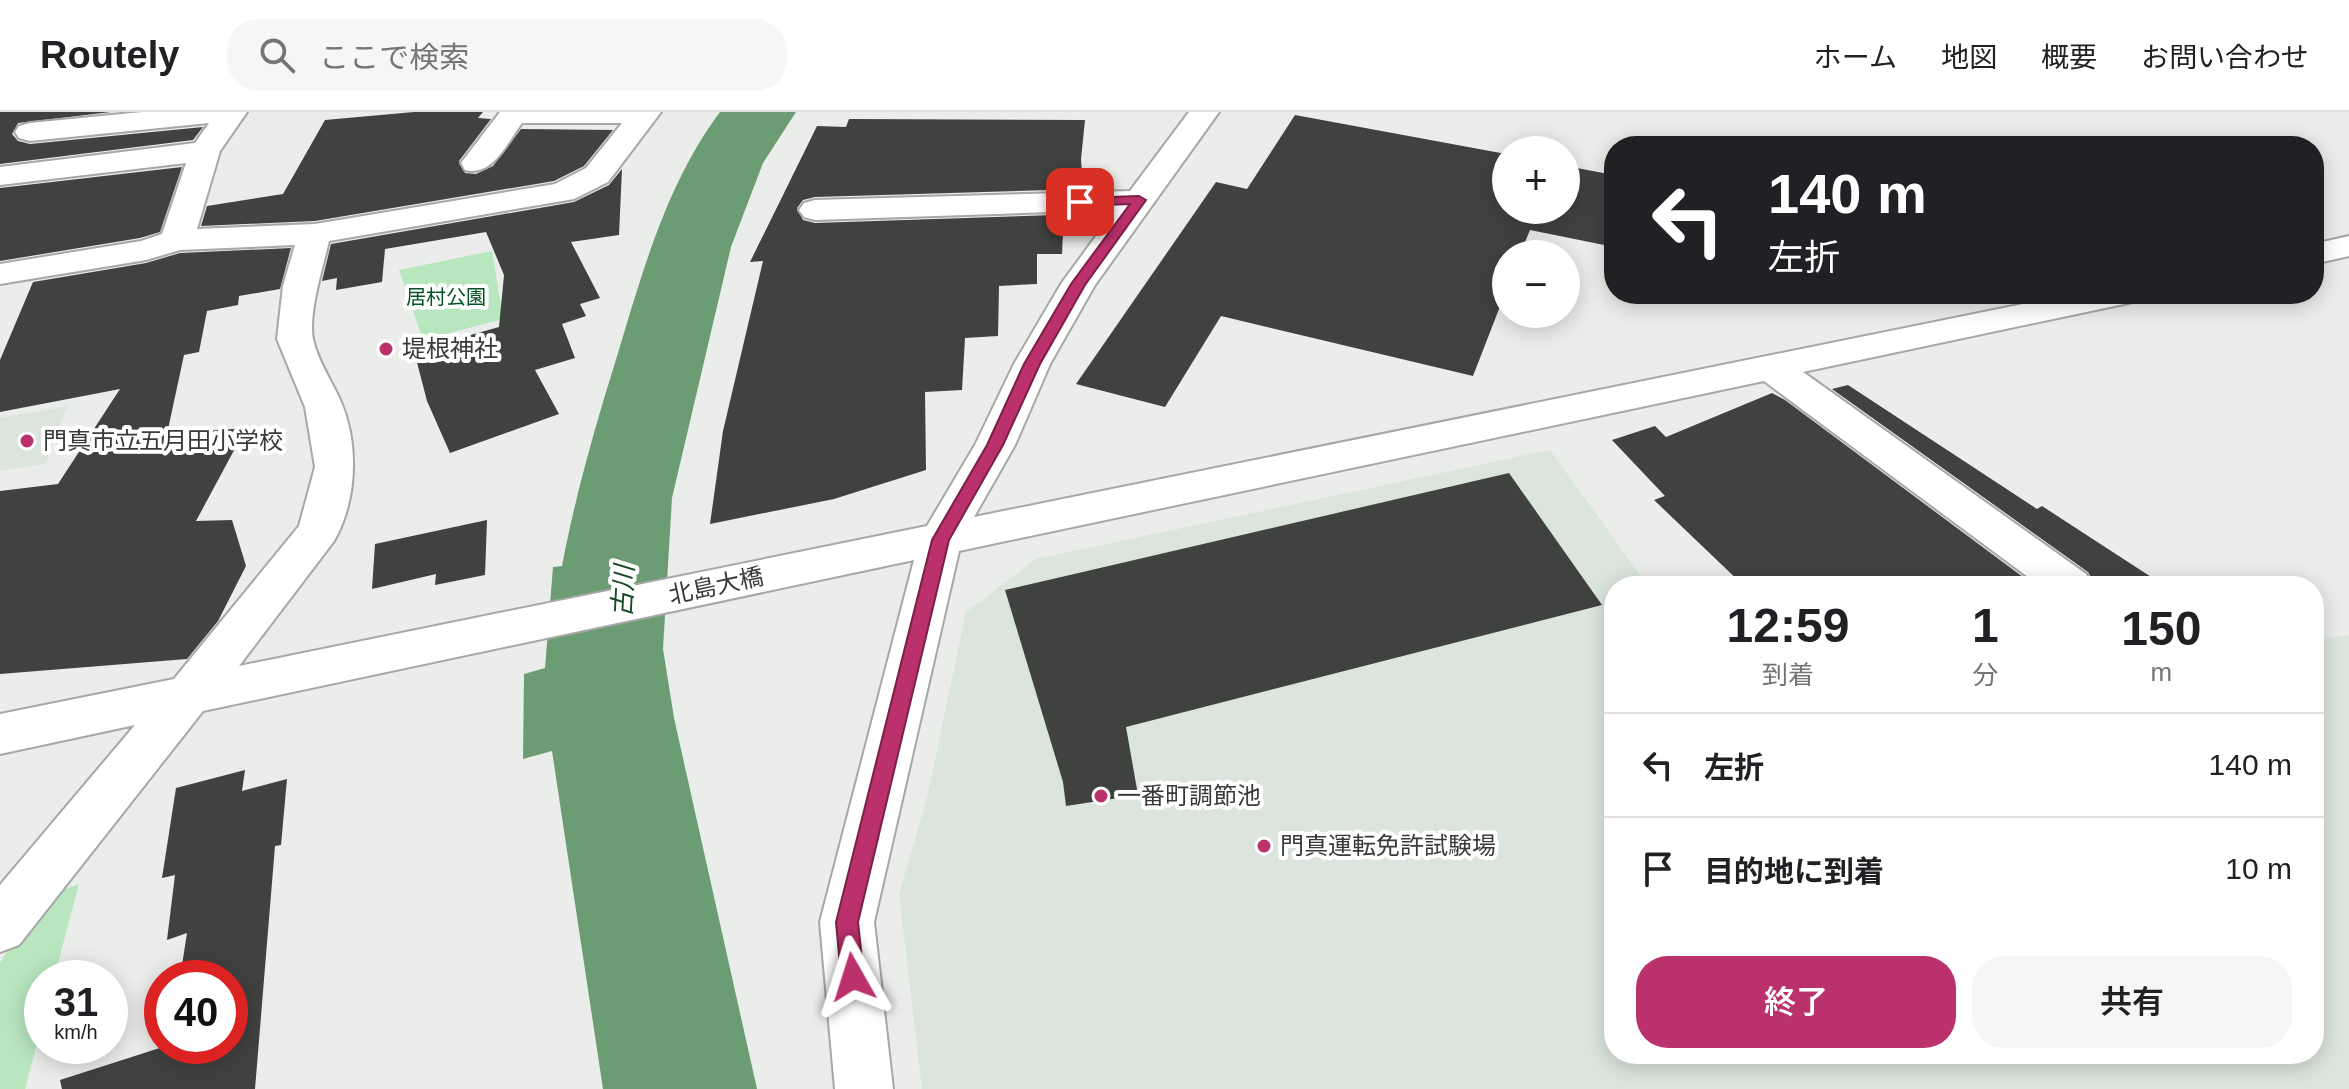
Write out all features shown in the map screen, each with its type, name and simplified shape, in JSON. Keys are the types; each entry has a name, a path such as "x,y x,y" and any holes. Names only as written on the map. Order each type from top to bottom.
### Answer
{"street":[{"path":"30,132 232,112"},
{"path":"177,240 205,151 232,112"},
{"path":"864,1089 847,922 940,540 995,445 1032,364 1078,284 1204,112"},
{"path":"476,163 514,114 645,113"},
{"path":"0,274 146,250 177,240 315,234 563,192 597,175 645,113"},
{"path":"0,176 205,151"},
{"path":"815,210 1139,200"},
{"path":"0,927 319,530 335,467 324,407 295,339 300,286 315,234"},
{"name":"北島大橋","path":"0,734 2077,304"},
{"path":"1773,369 2057,576"}],"shaded area":[{"name":"門真市立五月田小学校","path":"67,406 46,463 0,471 0,418"},
{"name":"門真運転免許試験場","path":"1550,450 1641,576 1604,576 1604,1064 2324,1064 2324,639 2349,635 2349,1089 922,1089 899,894 927,798 966,612 1036,559"}],"green space":[{"name":"居村公園","path":"492,251 503,319 423,340 399,270"},
{"path":"79,884 59,960 24,960 24,1064 32,1064 25,1089 0,1089 0,963 39,898"}],"water":[{"name":"古川","path":"720,112 796,112 763,163 731,247 672,498 663,649 674,718 757,1089 603,1089 552,751 523,759 524,674 545,668 553,567 562,566 587,458 647,259 685,168"}],"building":[{"path":"0,112 111,112 18,123 12,134 18,141 30,144 203,127 193,140 0,164"},
{"path":"414,112 483,112 478,118 491,119 459,161 465,173 476,174 493,166 521,129 613,130 584,166 554,181 315,221 201,226 207,206 283,194 325,120"},
{"path":"1295,115 1492,151 1492,224 1580,224 1580,169 1604,173 1604,245 1530,230 1526,240 1492,240 1492,327 1473,376 1221,316 1165,407 1076,384 1216,182 1247,189"},
{"path":"849,119 1085,120 1081,159 1083,189 815,197 803,200 797,208 803,220 815,223 1086,214 1087,231 1063,232 1062,254 1037,254 1037,284 999,286 998,336 965,338 962,390 925,392 926,470 834,499 710,524 723,431 763,261 750,262 817,126 846,127"},
{"path":"182,167 160,232 0,261 0,188"},
{"path":"622,169 619,235 571,242 600,298 580,304 586,316 562,324 575,358 535,370 559,414 450,453 427,401 414,351 499,327 504,275 486,232 385,249 382,282 336,290 337,278 322,281 331,244 574,202 609,185"},
{"path":"291,248 280,289 239,296 238,305 207,311 199,352 184,355 167,434 246,428 196,521 232,520 246,566 218,621 187,659 0,674 0,491 58,484 120,389 0,412 0,360 33,282 146,263 180,253"},
{"path":"1848,385 2037,509 2042,506 2150,576 2090,576 1832,389"},
{"path":"1772,393 2022,576 1734,576 1654,500 1665,496 1612,440 1655,426 1666,437"},
{"path":"1509,473 1602,605 1126,727 1138,795 1066,806 1063,782 1005,590"},
{"path":"487,520 485,575 435,585 436,574 372,589 375,544"},
{"path":"245,770 242,791 287,779 281,845 275,846 255,1089 62,1089 60,1080 110,1064 128,1064 128,1058 144,1053 144,1064 248,1064 248,960 183,960 187,933 167,940 175,875 162,878 176,788"}],"place":[{"name":"堤根神社","path":"386,349"},
{"name":"門真市立五月田小学校","path":"27,441"},
{"name":"一番町調節池","path":"1101,796"},
{"name":"門真運転免許試験場","path":"1264,846"}],"route":[{"path":"853,977 847,922 940,540 995,445 1032,364 1078,284 1139,200 1080,202"}]}
